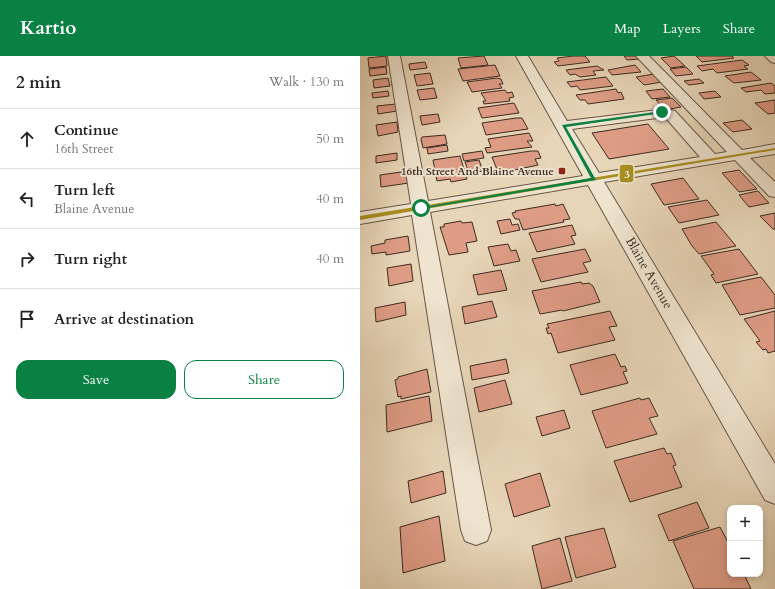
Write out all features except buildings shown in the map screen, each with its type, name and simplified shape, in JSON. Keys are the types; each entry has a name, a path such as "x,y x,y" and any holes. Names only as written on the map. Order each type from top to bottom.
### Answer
{"street":[{"path":"394,56 476,530"},
{"name":"Blaine Avenue","path":"522,56 775,490"},
{"path":"642,56 775,192"},
{"path":"771,56 775,59"},
{"path":"563,126 666,113 670,114 712,160"},
{"path":"360,218 775,149"}],"transit line":[{"name":"3","path":"360,218 775,149"}],"place":[{"name":"16th Street And Blaine Avenue","path":"562,171"}],"route":[{"path":"421,208 594,179 563,126 662,112"}]}
